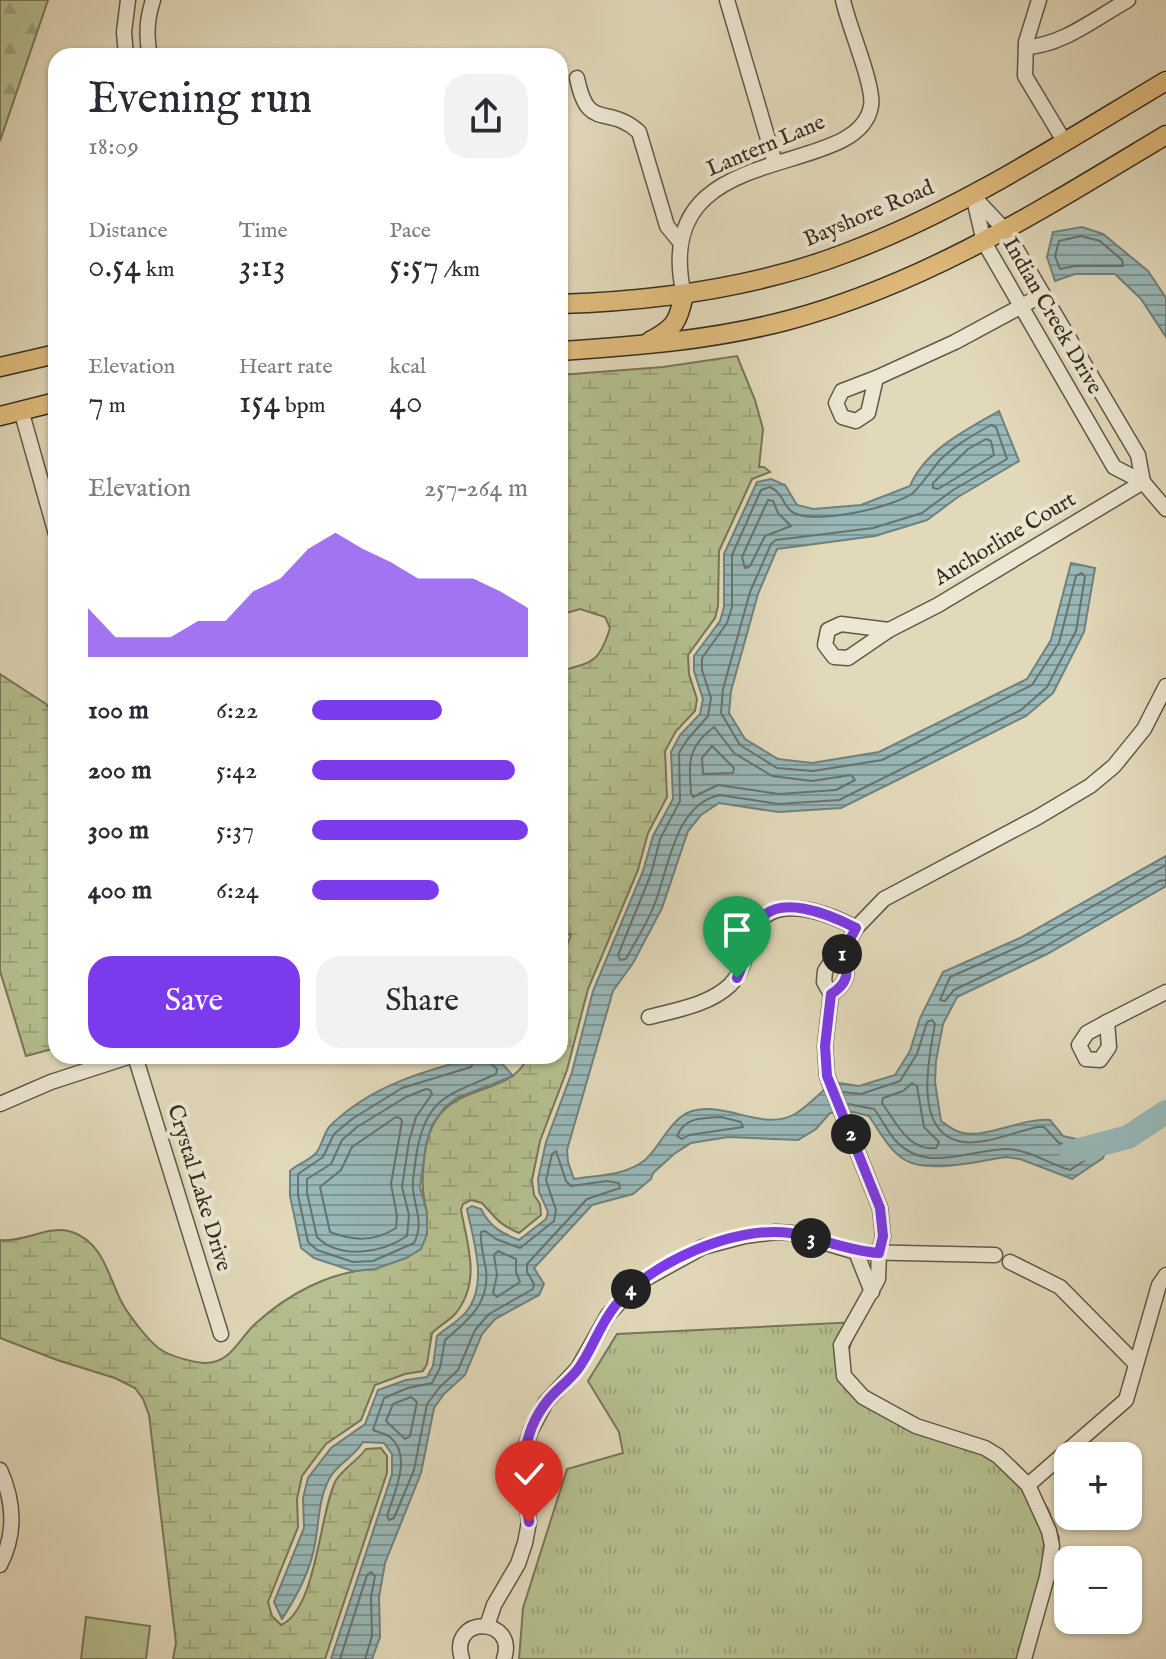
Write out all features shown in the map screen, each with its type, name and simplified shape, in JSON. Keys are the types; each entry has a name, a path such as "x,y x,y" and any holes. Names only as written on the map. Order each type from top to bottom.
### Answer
{"main road":[{"name":"Bayshore Road","path":"568,303 684,295 730,286 831,258 897,232 973,195 1166,81"},
{"path":"568,350 693,340 791,319 901,282 984,242 1166,135"},
{"path":"640,346 669,331 679,317 684,295"},
{"path":"0,367 48,356"},
{"path":"0,416 48,404"}],"street":[{"path":"125,48 128,0"},
{"path":"149,48 149,11 153,0"},
{"path":"727,0 775,163"},
{"name":"Lantern Lane","path":"684,295 679,268 680,242 693,210 702,198 727,183 775,163 833,144 860,128 869,116 872,102 870,89 843,0"},
{"path":"1039,0 1026,47 1025,76 1064,141"},
{"path":"1026,47 1040,47 1055,41 1128,0"},
{"path":"577,78 582,102 592,112 627,121 639,132 667,226 680,242"},
{"name":"Indian Creek Drive","path":"973,195 1005,230 1138,455 1143,482"},
{"name":"Indian Creek Drive","path":"973,195 984,242 1114,467 1143,482 1166,509"},
{"path":"876,378 955,342 1042,295"},
{"path":"21,410 48,506"},
{"name":"Anchorline Court","path":"889,630 938,605 1143,482"},
{"path":"1024,1659 1047,1577 1052,1546 1049,1531 1028,1485 998,1456 985,1448 916,1426 852,1388 844,1376 841,1345 878,1279 883,1236 880,1208 828,1080 825,1054 831,994 824,982 825,971 832,960 841,956 856,928 873,908 897,889 1038,817 1090,786 1114,766 1144,729 1166,686"},
{"path":"649,1017 701,1003 727,988 744,964 759,920 772,911 786,908 815,911 856,928"},
{"path":"831,994 842,987 847,977 847,965 841,956"},
{"path":"1107,1022 1166,992"},
{"name":"Crystal Lake Drive","path":"0,1104 51,1082 108,1064"},
{"name":"Crystal Lake Drive","path":"136,1064 221,1334"},
{"path":"487,1626 494,1605 514,1573 525,1543 529,1522 522,1457 531,1430 546,1402 578,1368 599,1328 626,1293 648,1276 703,1247 776,1232 792,1233 856,1252 995,1255"},
{"path":"856,1252 872,1292"},
{"path":"1010,1262 1060,1287 1136,1364"},
{"path":"1028,1485 1126,1400 1159,1285 1166,1275"},
{"path":"0,1470 7,1486 12,1523 10,1540 0,1565"},
{"path":"462,1659 460,1648 466,1633 480,1626 500,1633 506,1647 504,1659"}],"green space":[{"path":"0,0 48,0 0,141"},
{"path":"737,356 763,429 759,467 770,472 752,479 719,551 715,618 688,655 689,674 697,699 695,711 676,731 665,751 667,797 648,833 638,870 588,989 567,1070 540,1141 532,1180 541,1215 519,1233 502,1224 482,1203 471,1200 463,1204 461,1210 470,1263 468,1289 456,1313 432,1333 423,1371 375,1385 361,1420 326,1444 302,1476 297,1499 298,1527 268,1602 272,1616 281,1625 293,1616 310,1581 336,1480 366,1449 381,1448 387,1456 387,1473 325,1659 173,1659 176,1643 149,1415 143,1399 135,1388 115,1378 0,1338 0,1240 55,1230 82,1237 97,1251 123,1305 152,1342 177,1357 204,1363 221,1360 255,1324 296,1294 326,1279 375,1269 427,1213 423,1182 425,1152 432,1127 443,1111 457,1100 505,1080 519,1071 523,1064 568,1064 568,943 571,935 568,934 568,669 587,663 598,655 610,628 605,617 580,609 568,613 568,374 663,367"},
{"path":"0,674 48,706 48,1050 26,1056 0,971"},
{"path":"857,1322 847,1357 848,1372 856,1385 910,1419 1008,1456 1024,1471 1048,1509 1059,1538 1057,1546 1054,1546 1054,1558 1029,1659 519,1659 523,1608 567,1469 623,1453 619,1432 588,1381 617,1334"},
{"path":"86,1617 150,1626 146,1659 81,1659"}],"water":[{"path":"1082,227 1103,234 1148,271 1166,298 1166,337 1141,299 1115,274 1075,274 1055,281 1047,257 1053,232"},
{"path":"999,411 1019,461 958,497 927,520 875,536 777,549 758,594 731,691 729,713 745,739 778,759 812,763 879,752 1027,679 1051,640 1071,563 1095,568 1084,632 1053,693 1026,716 841,808 778,812 719,803 701,815 688,831 662,908 633,963 613,991 567,1150 568,1162 574,1179 620,1172 645,1160 672,1126 692,1111 718,1110 770,1120 783,1119 800,1111 833,1082 859,1086 895,1075 910,1051 920,1018 943,972 1020,938 1166,856 1166,886 1047,954 957,997 943,1024 935,1082 941,1121 957,1131 978,1134 1027,1122 1050,1120 1063,1136 1107,1146 1103,1158 1072,1179 1020,1159 1006,1157 927,1166 905,1160 894,1151 869,1116 853,1112 830,1113 816,1129 798,1140 728,1137 691,1143 674,1154 633,1194 592,1205 534,1268 544,1284 539,1295 495,1319 482,1334 465,1375 434,1408 421,1473 385,1563 379,1597 380,1637 372,1659 331,1659 392,1474 392,1454 384,1443 363,1442 333,1473 324,1492 310,1565 282,1619 274,1602 304,1528 303,1498 308,1478 331,1448 365,1424 378,1390 406,1380 427,1377 433,1366 437,1336 463,1315 473,1301 478,1275 467,1209 472,1206 481,1209 497,1229 519,1240 546,1219 548,1212 539,1192 538,1179 546,1142 572,1072 593,991 643,871 653,836 673,799 671,752 680,735 700,714 703,699 694,671 694,656 720,621 724,607 724,554 757,482 771,479 785,485 797,505 813,509 861,505 910,486 936,451"},
{"path":"452,1064 503,1064 513,1076 457,1098 444,1108 432,1125 420,1187 427,1213 427,1234 421,1249 375,1269 353,1271 314,1258 301,1248 290,1196 290,1171 316,1153 330,1126 346,1112 363,1100 420,1073"}],"waterway":[{"path":"1071,1152 1128,1137 1166,1112"}],"route":[{"path":"529,1522 522,1457 531,1430 546,1402 578,1368 608,1315 636,1284 716,1242 776,1232 792,1233 856,1252 879,1253 883,1236 880,1208 827,1076 825,1062 831,994 842,987 847,977 847,965 841,956 856,928 815,911 786,908 772,911 759,920 737,978"}]}
